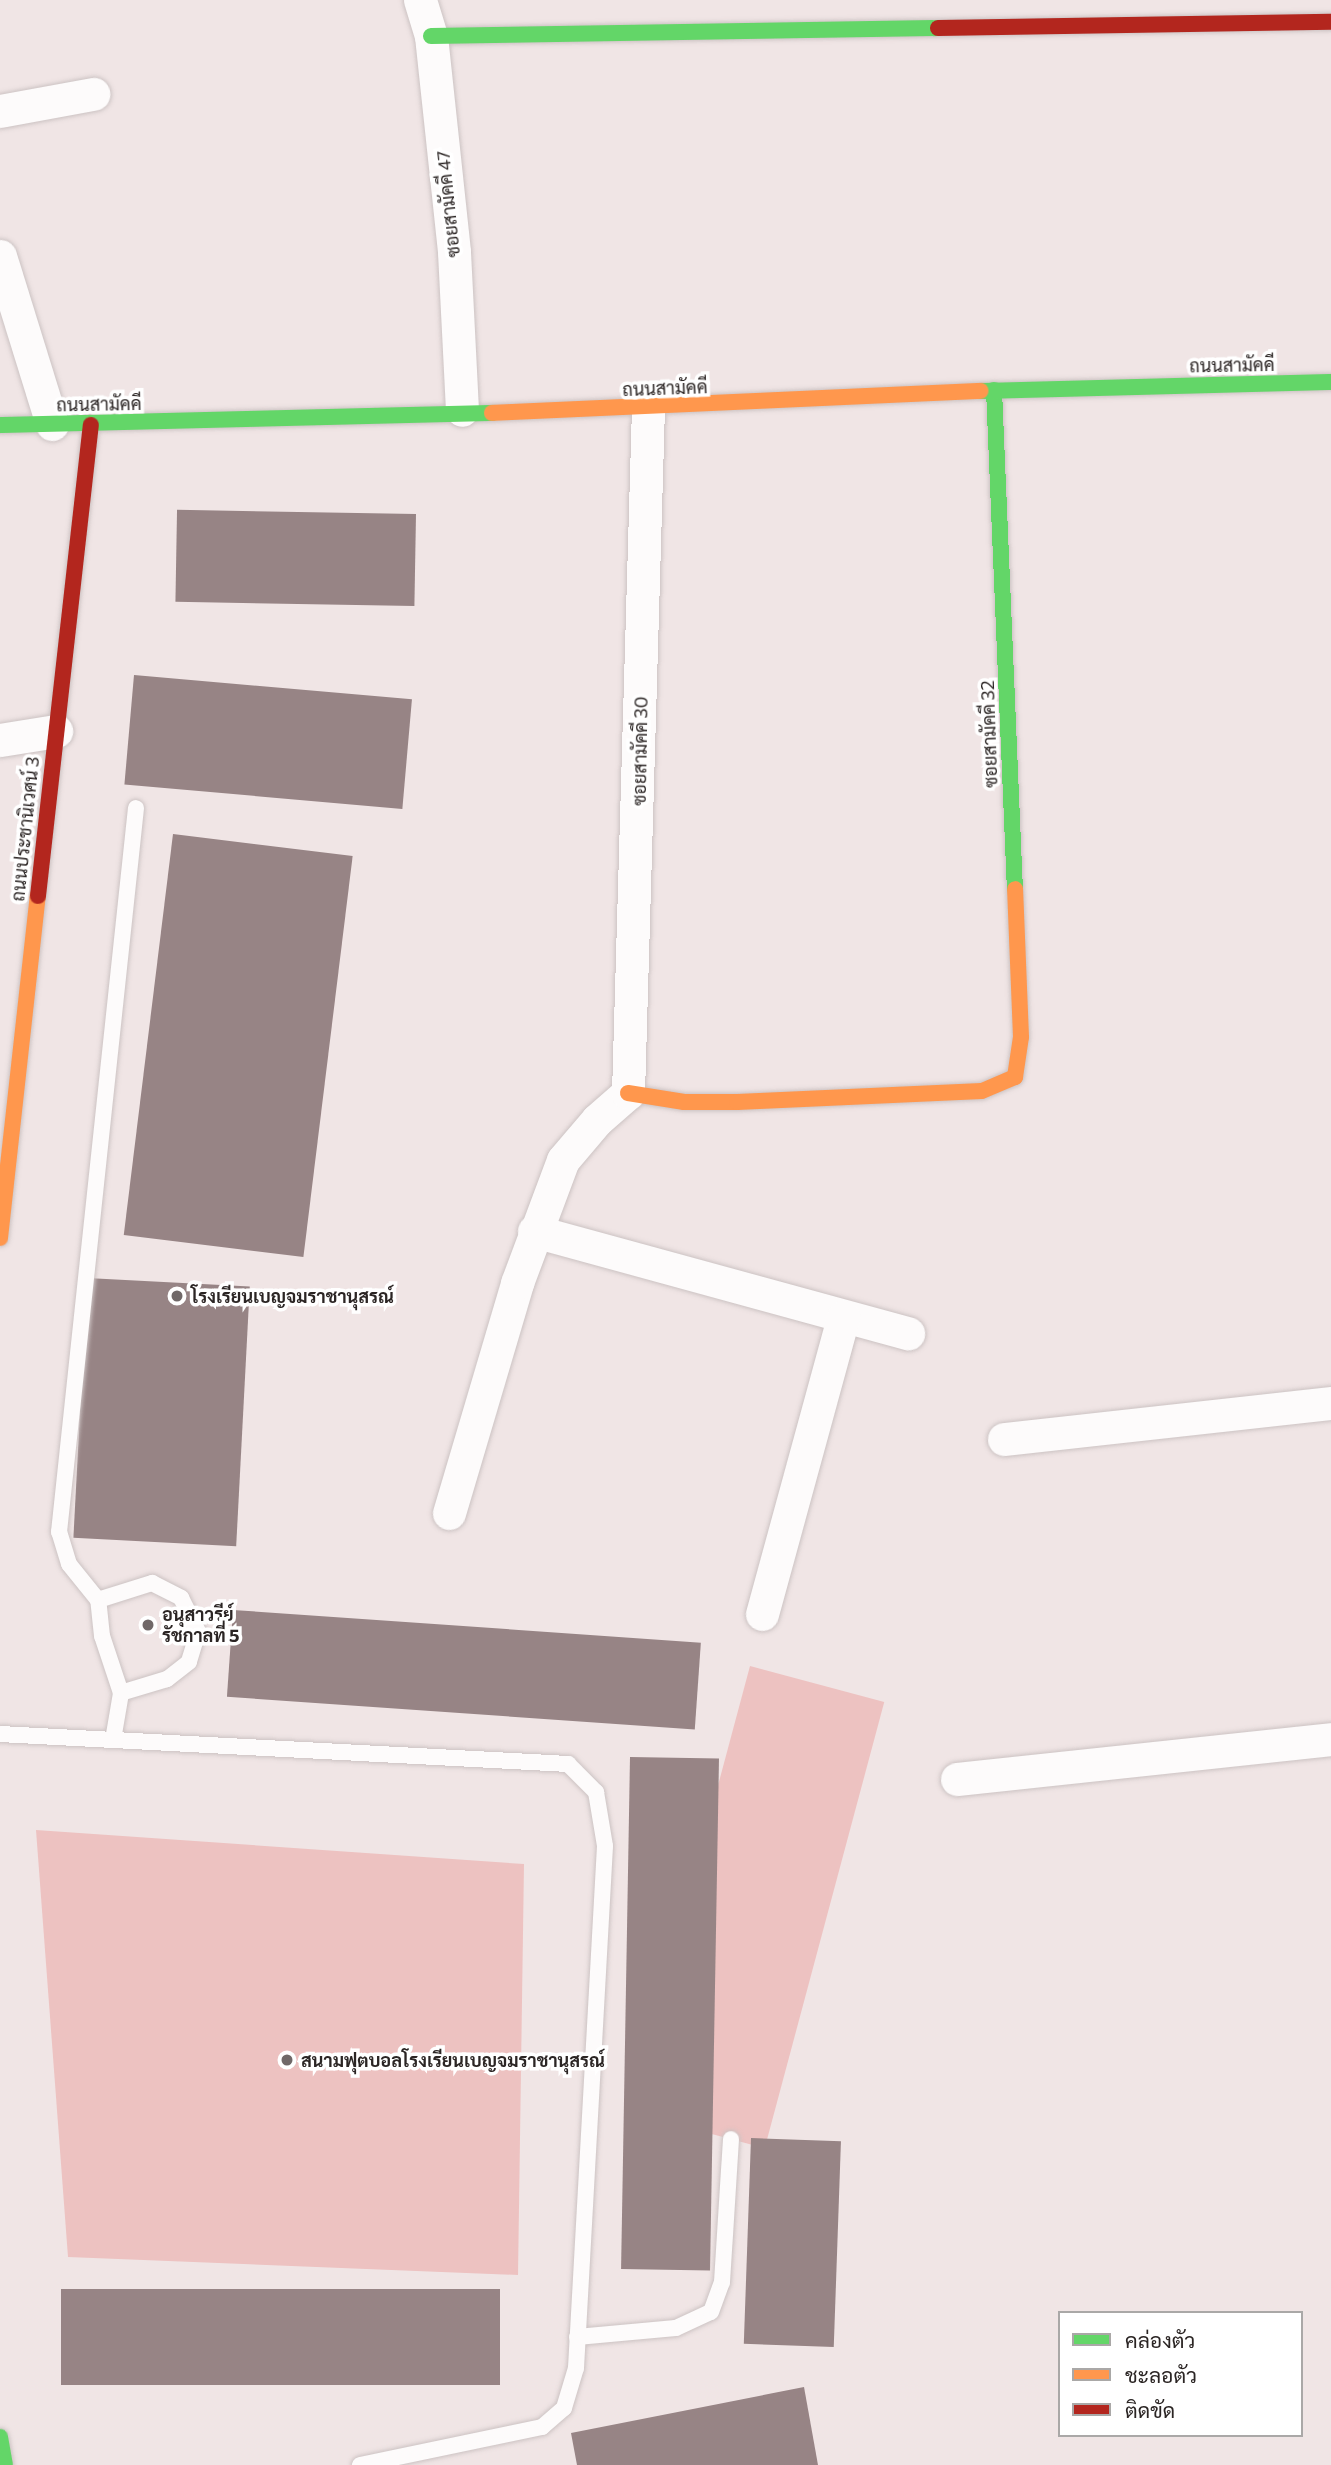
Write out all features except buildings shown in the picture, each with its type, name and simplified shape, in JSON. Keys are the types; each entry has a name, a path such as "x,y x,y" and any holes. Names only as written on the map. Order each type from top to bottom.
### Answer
{"street":[{"name":"ซอยสามัคคี 47","path":"420,0 431,36 454,253 462,410"},
{"path":"431,36 1331,22"},
{"path":"0,111 93,94"},
{"path":"0,256 52,424"},
{"name":"ถนนสามัคคี","path":"0,425 91,425 462,410 648,409 994,390 1331,382"},
{"name":"ซอยสามัคคี 32","path":"628,1093 684,1102 737,1102 982,1091 1015,1077 1021,1037 994,390"},
{"name":"ซอยสามัคคี 30","path":"628,1093 648,409"},
{"name":"ถนนประชานิเวศน์ 3","path":"1,1217 91,425"},
{"path":"0,740 55,731"},
{"path":"449,1513 534,1231 563,1160 597,1120 628,1093"},
{"path":"534,1231 843,1317 908,1332"},
{"path":"762,1614 843,1317"},
{"path":"1004,1439 1331,1402"},
{"path":"957,1779 1331,1739"},
{"path":"0,2439 5,2465"}],"lane":[{"path":"113,1740 121,1693 102,1636 98,1600 69,1564 59,1532 136,808"},
{"path":"98,1600 152,1583 181,1598 198,1632 189,1662 167,1679 121,1693"},
{"path":"0,1734 568,1764 596,1792 604,1846 576,2368 564,2408 542,2427 360,2465"},
{"path":"577,2337 677,2328 711,2312 722,2282 732,2139"}],"shaded area":[{"path":"750,1666 884,1702 765,2148 630,2112"},
{"name":"สนามฟุตบอลโรงเรียนเบญจมราชานุสรณ์","path":"36,1830 524,1864 518,2275 68,2257"}],"traffic: fast":[{"path":"431,36 938,28"},
{"path":"981,391 1331,382"},
{"path":"994,390 1015,889"},
{"path":"0,425 492,413"},
{"path":"0,2437 5,2465"}],"traffic: slow":[{"path":"492,413 981,391"},
{"path":"628,1093 684,1102 737,1102 982,1091 1015,1077 1021,1037 1015,889"},
{"path":"0,1238 38,896"}],"traffic: jam":[{"path":"938,28 1331,22"},
{"path":"38,896 91,425"}],"place":[{"name":"โรงเรียนเบญจมราชานุสรณ์","path":"177,1296"},
{"name":"อนุสาวรีย์ รัชกาลที่ 5","path":"148,1625"},
{"name":"สนามฟุตบอลโรงเรียนเบญจมราชานุสรณ์","path":"287,2060"}]}
